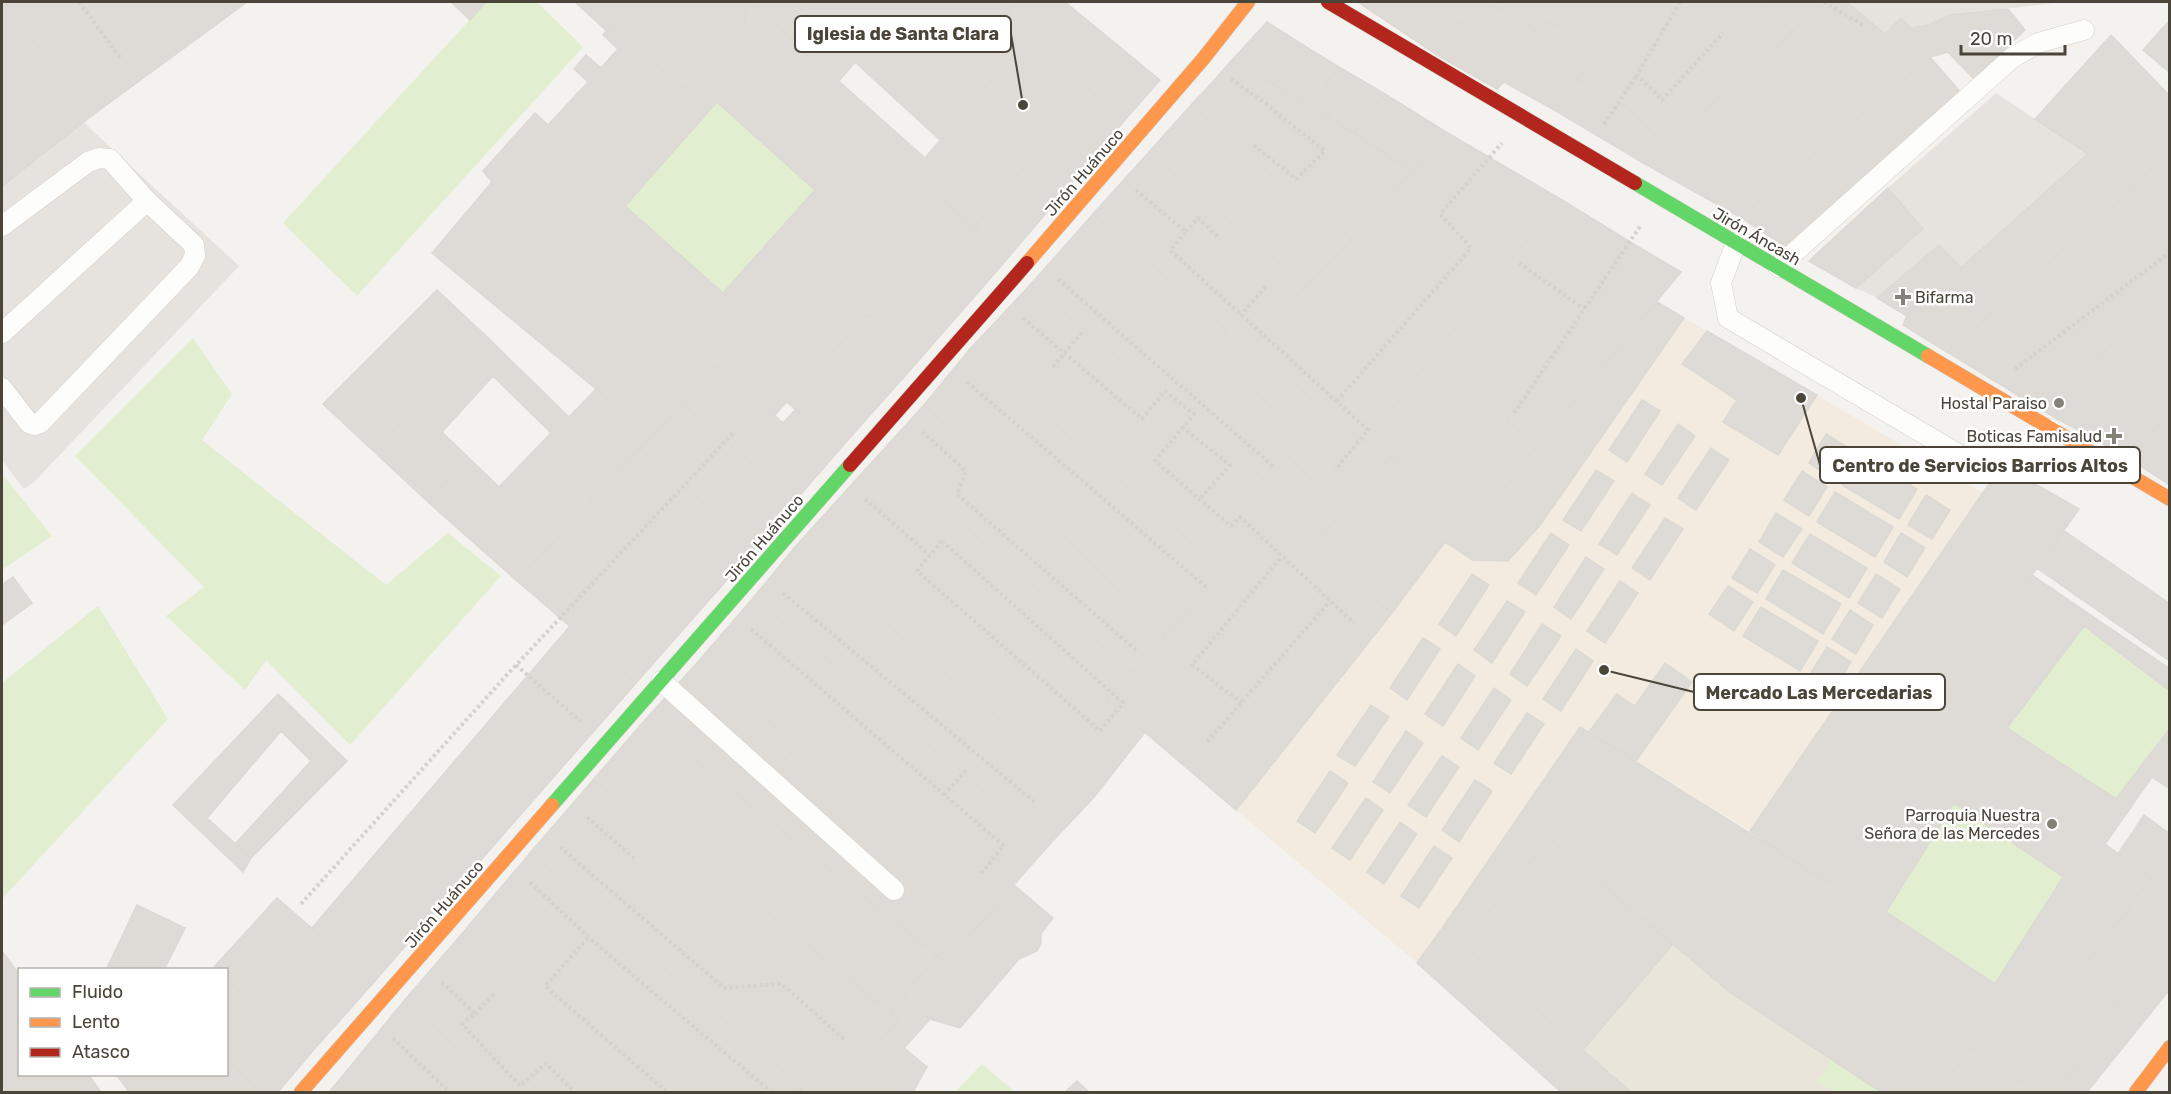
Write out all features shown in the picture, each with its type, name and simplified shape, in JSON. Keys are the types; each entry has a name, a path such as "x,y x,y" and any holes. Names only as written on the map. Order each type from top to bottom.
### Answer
{"street":[{"name":"Jirón Huánuco","path":"301,1092 1110,168 1203,60 1248,2"},
{"name":"Jirón Áncash","path":"1328,2 2169,499"},
{"path":"2136,1092 2169,1047"}],"lane":[{"path":"1778,267 2012,58 2038,43 2084,30"},
{"path":"2,226 88,162 99,158 110,159 147,201 194,245 195,256 189,267 40,423 34,425 29,423 2,388"},
{"path":"2,333 147,201"},
{"path":"1736,243 1721,283 1728,318 1980,467 2007,459 2051,429"},
{"path":"661,681 894,890"}],"path":[{"path":"80,2 122,60"},
{"path":"1585,153 1680,2"},
{"path":"1824,2 1863,25"},
{"path":"1636,75 1662,100 1724,33"},
{"path":"1203,60 1258,98 1325,151 1296,179 1252,144"},
{"path":"1337,401 1471,248 1440,214 1524,118"},
{"path":"1110,168 1186,232"},
{"path":"1514,413 1660,198"},
{"path":"1220,239 1198,218 1170,250 1368,430 1335,470"},
{"path":"1986,391 2169,252"},
{"path":"1032,256 1275,468"},
{"path":"1519,263 1584,309"},
{"path":"1240,316 1267,285"},
{"path":"997,296 1142,419 1165,391 1194,414 1155,461 1231,525 1239,518 1354,623"},
{"path":"1053,367 1082,332"},
{"path":"942,360 1206,586"},
{"path":"897,411 966,471 957,494 1138,652"},
{"path":"1182,427 1230,465 1199,500"},
{"path":"301,904 516,665 735,431"},
{"path":"839,477 930,555"},
{"path":"942,541 1123,703 1100,731 917,571 930,555 942,541"},
{"path":"1242,703 1192,665 1282,556"},
{"path":"757,571 1037,804"},
{"path":"1207,742 1330,601"},
{"path":"726,607 1004,846 979,876"},
{"path":"516,665 606,744"},
{"path":"944,795 968,768"},
{"path":"562,794 635,859"},
{"path":"534,825 724,988 782,984 846,1041"},
{"path":"505,859 589,938 771,1092"},
{"path":"589,938 544,986 667,1092"},
{"path":"418,958 475,1014"},
{"path":"494,994 462,1024 520,1086 546,1063 574,1092"},
{"path":"369,1014 448,1092"}],"shaded area":[{"path":"1847,2 2064,2 1950,15 1928,25 1911,28 1901,18 1885,34"},
{"path":"1996,93 2088,154 1962,268 1939,245 1877,298 1856,288 1923,230 1888,188"},
{"path":"83,122 239,266 34,482 24,489 2,460 2,186"},
{"path":"1657,302 1984,493 1750,831 1580,727 1417,963 1236,810 1392,613 1391,457 1486,513 1537,446"},
{"path":"1580,727 1810,871 1728,991 1881,1092 1561,1092 1417,963"}],"green space":[{"path":"486,2 537,2 583,47 357,296 283,223"},
{"path":"717,102 815,190 723,293 625,206"},
{"path":"193,338 232,394 202,440 386,585 448,533 501,576 350,745 266,660 245,690 166,616 204,587 75,456"},
{"path":"2,474 52,536 2,570"},
{"path":"98,606 168,719 2,899 2,683"},
{"path":"2084,626 2169,691 2169,728 2116,799 2007,728"},
{"path":"1954,803 2063,877 1995,984 1886,912"},
{"path":"1831,1060 1881,1092 1834,1092 1818,1081"},
{"path":"982,1064 1015,1092 955,1092"}],"building":[{"path":"2,2 90,117 16,175 2,155"},
{"path":"4,2 231,2 236,10 90,117"},
{"path":"231,2 247,2 236,10"},
{"path":"451,2 486,2 470,20"},
{"path":"575,2 746,2 745,26 684,89 611,25 607,31"},
{"path":"746,2 750,2 925,158 913,172 1008,258 919,360 868,314 774,416 717,364 652,437 432,253 492,182 483,171 535,113 548,125 588,82 574,69 586,55 601,68 618,49 603,35 611,25 684,89 745,26","holes":["717,102 815,190 723,293 625,206"]},
{"path":"750,2 1016,2 1003,18 1027,38 940,140 855,62 839,81"},
{"path":"1016,2 1065,2 1160,80 1125,120 1088,89 974,228 913,172 1027,38 1003,18"},
{"path":"1358,2 1487,2 1495,6 1479,34 1457,22 1437,55"},
{"path":"1487,2 1577,2 1560,27 1542,20 1536,29"},
{"path":"1577,2 1631,2 1556,111 1504,82 1542,20 1560,27"},
{"path":"1631,2 1758,2 1792,32 1665,146 1628,107 1578,79"},
{"path":"1758,2 1826,2 1792,32"},
{"path":"1826,2 1847,2 1885,34 1901,18 1911,28 1928,25 1948,52 1930,57 1740,217 1645,164"},
{"path":"1495,6 1536,29 1504,82 1497,89 1437,55 1457,22 1479,34"},
{"path":"2008,9 2025,30 1974,79 1948,52 1928,25 1950,15"},
{"path":"2170,20 2170,73 2143,50"},
{"path":"1267,22 1303,45 1269,82 1232,60"},
{"path":"2111,35 2170,96 2170,146 2134,188 2035,119"},
{"path":"1303,45 1339,67 1325,85 1343,98 1327,117 1269,82"},
{"path":"1930,57 1963,95 1792,251 1740,217"},
{"path":"1232,60 1365,141 1343,167 1265,110 1259,117 1209,86"},
{"path":"1339,67 1385,94 1354,133 1327,117 1343,98 1325,85"},
{"path":"1578,79 1628,107 1665,146 1645,164 1556,111"},
{"path":"1209,86 1259,117 1265,110 1343,167 1365,141 1413,171 1352,240 1255,162 1191,105"},
{"path":"1088,89 1125,120 1008,258 974,228"},
{"path":"1385,94 1446,132 1413,171 1354,133"},
{"path":"1191,105 1255,162 1352,240 1307,285 1149,152"},
{"path":"1446,132 1562,200 1486,288 1366,442 1322,409 1253,345 1307,285 1352,240"},
{"path":"2170,146 2170,253 2006,388 1947,352 2134,188"},
{"path":"1149,152 1307,285 1253,345 1322,409 1357,437 1391,457 1344,510 1286,454 1303,435 1210,351 1227,330 1093,214"},
{"path":"2088,154 2134,188 1947,352 1903,325 1907,316"},
{"path":"2,155 16,175 2,186"},
{"path":"1888,188 1923,229 1856,288 1809,261"},
{"path":"1562,200 1637,246 1507,421 1537,446 1486,513 1366,442 1486,288"},
{"path":"1093,214 1227,330 1210,351 1303,435 1286,454 1344,510 1327,531 1030,285"},
{"path":"1939,245 1962,268 1907,316 1877,298"},
{"path":"1637,246 1681,272 1537,446 1507,421"},
{"path":"2170,253 2170,296 2100,355 2077,329"},
{"path":"1030,285 1327,531 1310,553 1392,613 1236,810 1106,699 1228,574 969,350"},
{"path":"437,290 485,335 393,430 447,482 428,502 323,404"},
{"path":"2170,296 2170,412 2130,459 2038,408"},
{"path":"1657,302 1684,318 1541,524 1508,561 1473,560 1445,542 1392,613 1310,553 1391,457 1486,513 1537,446"},
{"path":"868,314 919,360 840,449 787,402"},
{"path":"2077,329 2100,355 2038,408 2006,388"},
{"path":"1707,331 1817,395 1778,455 1723,422 1737,400 1682,364"},
{"path":"485,335 569,417 596,389 652,437 517,581 428,502 447,482 393,430","holes":["493,376 551,433 499,487 442,432"]},
{"path":"969,350 1228,574 1166,636 924,405"},
{"path":"717,364 783,423 796,409 840,449 795,501 682,403"},
{"path":"1642,400 1660,411 1627,462 1609,450"},
{"path":"682,403 795,501 755,548 640,448"},
{"path":"924,405 1166,636 1132,672 917,484 888,513 853,483"},
{"path":"2170,412 2170,485 2130,459"},
{"path":"1678,424 1695,436 1662,485 1645,474"},
{"path":"1826,434 1852,450 1833,479 1809,463"},
{"path":"640,448 755,548 636,683 517,581"},
{"path":"1711,448 1729,460 1696,510 1678,498"},
{"path":"1860,455 1917,489 1899,519 1842,485"},
{"path":"2002,465 2079,509 2032,575 1829,883 1750,831"},
{"path":"1596,470 1614,481 1581,531 1563,520"},
{"path":"1802,471 1827,487 1809,516 1784,500"},
{"path":"853,483 888,513 917,484 1132,672 1106,699 1145,732 1095,796 1040,753 795,547"},
{"path":"1835,492 1893,527 1875,557 1817,522"},
{"path":"1632,493 1650,505 1617,555 1599,544"},
{"path":"1926,495 1950,510 1932,539 1908,525"},
{"path":"1776,513 1802,529 1783,557 1759,542"},
{"path":"1665,518 1683,529 1650,580 1632,568"},
{"path":"2063,530 2170,604 2170,661 2037,568"},
{"path":"1551,533 1569,545 1536,595 1518,583"},
{"path":"1901,533 1925,548 1907,577 1884,562"},
{"path":"1810,534 1867,568 1849,598 1792,563"},
{"path":"795,547 1040,753 1095,796 1049,845 753,598"},
{"path":"1750,549 1775,565 1757,593 1732,578"},
{"path":"1586,557 1604,569 1571,619 1554,607"},
{"path":"1783,570 1841,604 1823,634 1766,599"},
{"path":"1472,574 1489,585 1456,636 1439,624"},
{"path":"1876,574 1900,589 1882,618 1858,603"},
{"name":"Parroquia Nuestra Señora de las Mercedes","path":"2032,575 2170,669 2170,691 2084,626 2007,728 2116,799 2170,728 2170,789 2152,777 2105,844 2151,878 2077,977 2120,1004 2069,1079 2051,1067 2041,1079 2029,1071 2021,1084 1971,1048 1938,1092 1881,1092 1728,991 1810,871 1829,883","holes":["1954,803 2063,877 1995,984 1886,912"]},
{"path":"13,577 32,603 2,625 2,585"},
{"path":"1620,581 1638,593 1605,643 1587,631"},
{"path":"1728,586 1753,602 1734,631 1709,614"},
{"path":"753,598 1049,845 980,923 783,763 798,744 696,664"},
{"path":"1507,601 1525,612 1492,663 1474,650"},
{"path":"1761,607 1818,641 1800,671 1743,636"},
{"path":"1850,610 1873,625 1856,654 1832,639"},
{"path":"1542,624 1561,636 1527,686 1510,674"},
{"path":"570,626 636,683 374,982 312,928"},
{"path":"1423,638 1440,649 1407,700 1390,688"},
{"path":"1827,647 1851,662 1833,691 1809,676"},
{"path":"1576,649 1593,661 1561,711 1543,699"},
{"path":"1665,663 1692,682 1636,761 1589,732 1617,694 1635,706"},
{"path":"696,664 798,744 783,763 980,923 947,963 645,720"},
{"path":"1458,664 1475,676 1443,726 1425,714"},
{"path":"1494,688 1511,700 1478,750 1461,738"},
{"path":"278,694 347,761 251,858 243,872 173,805","holes":["281,731 311,761 236,843 251,858 207,818"]},
{"path":"1371,705 1389,717 1355,766 1337,755"},
{"path":"1527,713 1544,724 1511,774 1494,763"},
{"path":"645,720 937,956 890,1012 769,913 593,780"},
{"path":"1580,727 1810,871 1728,991 1550,839 1462,944 1443,927"},
{"path":"1406,731 1423,743 1390,793 1373,782"},
{"path":"1442,756 1459,767 1426,817 1408,805"},
{"path":"1330,771 1348,783 1315,833 1297,821"},
{"path":"593,780 769,913 898,1020 836,1092 808,1092 530,853"},
{"path":"1475,780 1492,791 1459,842 1442,830"},
{"path":"1366,798 1383,810 1350,860 1332,848"},
{"path":"2144,815 2170,834 2170,926 2153,947 2119,922 2151,878 2118,854"},
{"path":"1400,822 1417,834 1384,884 1367,872"},
{"path":"1550,839 1672,945 1583,1050 1462,944"},
{"path":"1434,846 1452,858 1419,908 1401,896"},
{"path":"530,853 808,1092 613,1092 460,936"},
{"path":"1014,885 1053,918 1041,934 1041,943 1037,951 1019,959 960,1028 930,1019 903,997 937,956 947,963"},
{"path":"277,898 374,982 310,1054 228,980 228,968 214,967"},
{"path":"137,905 185,928 165,968 107,968"},
{"path":"2119,922 2153,947 2170,926 2170,989 2087,1092 2061,1092 2120,1004 2077,977"},
{"path":"1443,927 1631,1092 1561,1092 1417,963"},
{"path":"460,936 613,1092 504,1092 428,1021 403,1002"},
{"path":"2,951 18,973 18,1032 2,1044"},
{"path":"228,980 310,1054 278,1092 260,1092 228,1060"},
{"path":"903,997 930,1019 904,1048 927,1067 913,1092 836,1092 898,1020 890,1012"},
{"path":"403,1002 428,1021 504,1092 345,1092 336,1084"},
{"path":"18,1032 18,1076 89,1076 101,1092 2,1092 2,1044"},
{"path":"1971,1048 2021,1084 2029,1071 2041,1079 2051,1067 2069,1079 2061,1092 1938,1092"},
{"path":"228,1060 260,1092 181,1092 169,1076 228,1076"},
{"path":"117,1076 169,1076 181,1092 129,1092"},
{"path":"1077,1081 1089,1092 1065,1092"},
{"path":"336,1084 345,1092 329,1092"}],"traffic: fast":[{"path":"1635,183 1928,356"},
{"path":"552,805 850,465"}],"traffic: slow":[{"path":"1027,263 1203,59 1248,2"},
{"path":"1928,356 2170,499"},
{"path":"301,1092 552,805"},
{"path":"2136,1092 2170,1047"}],"traffic: jam":[{"path":"1328,2 1635,183"},
{"path":"850,465 1027,263"}],"place":[{"name":"Iglesia de Santa Clara","path":"1023,105"},
{"name":"Bifarma","path":"1903,297"},
{"name":"Centro de Servicios Barrios Altos","path":"1801,398"},
{"name":"Hostal Paraiso","path":"2059,403"},
{"name":"Boticas Famisalud","path":"2114,436"},
{"name":"Mercado Las Mercedarias","path":"1604,670"},
{"name":"Parroquia Nuestra Señora de las Mercedes","path":"2052,824"}]}
